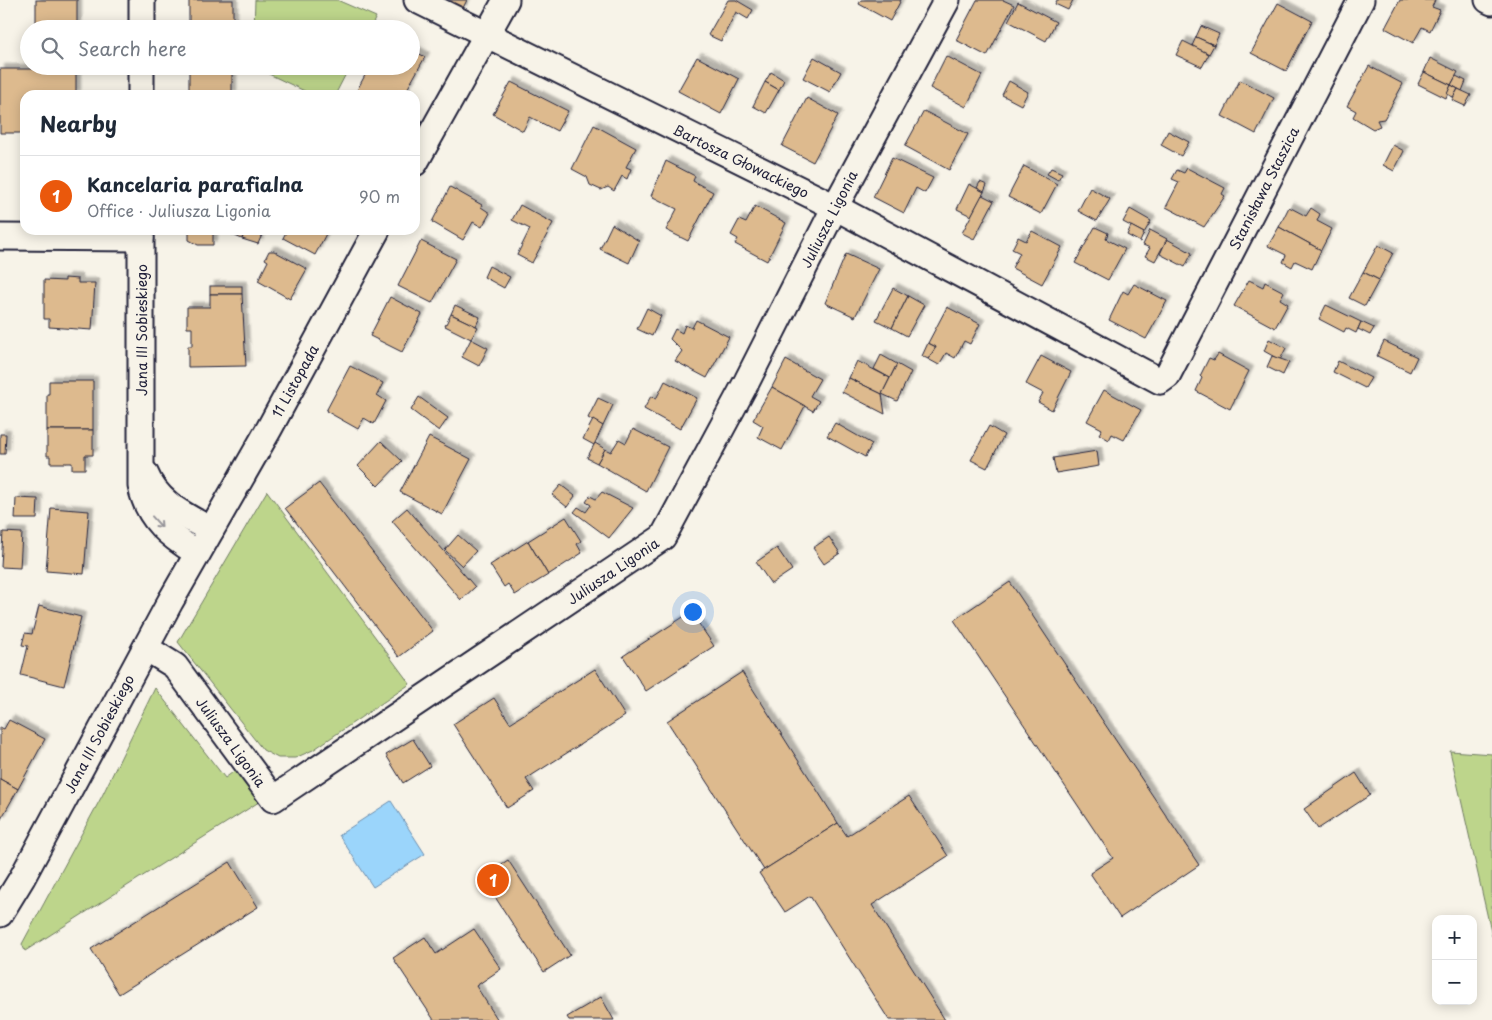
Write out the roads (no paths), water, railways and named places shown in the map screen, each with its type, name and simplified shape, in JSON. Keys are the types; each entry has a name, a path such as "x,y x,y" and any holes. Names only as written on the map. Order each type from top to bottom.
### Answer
{"street":[{"path":"142,0 142,20"},
{"name":"Bartosza Głowackiego","path":"417,0 835,207 1155,380 1164,379 1167,376"},
{"path":"420,154 506,0"},
{"name":"Juliusza Ligonia","path":"146,648 175,666 273,799 663,537 747,381 835,207 947,0"},
{"name":"Stanisława Staszica","path":"1167,376 1361,0"},
{"path":"1488,0 1492,2"},
{"path":"141,90 142,75"},
{"path":"0,237 94,235"},
{"name":"Jana III Sobieskiego","path":"141,235 141,486 150,514 178,541 197,553"},
{"name":"11 Listopada","path":"211,530 375,235"},
{"name":"Jana III Sobieskiego","path":"0,914 22,878 211,530 159,497 149,482 140,460"}],"water":[{"path":"391,801 425,854 373,887 339,835"}],"place":[{"name":"Kancelaria parafialna","path":"493,880"}]}
